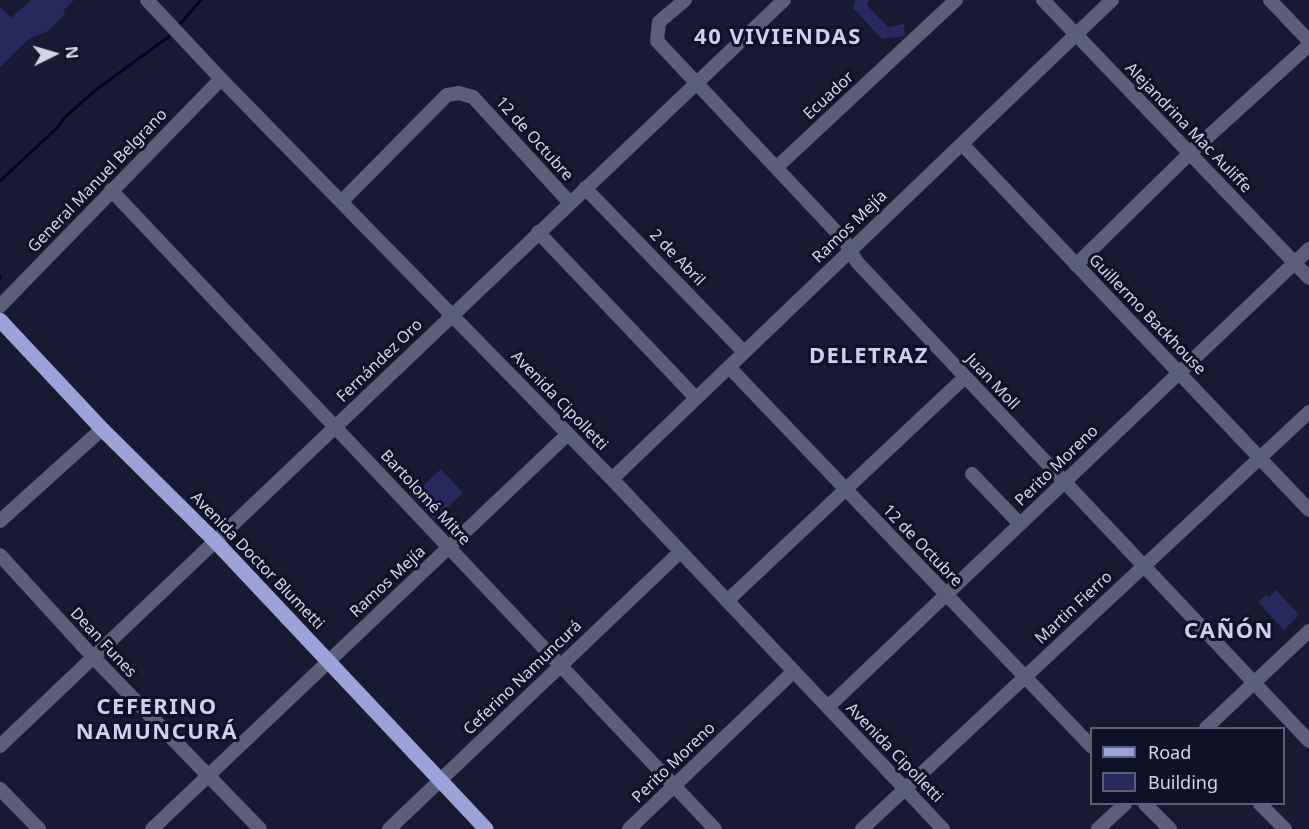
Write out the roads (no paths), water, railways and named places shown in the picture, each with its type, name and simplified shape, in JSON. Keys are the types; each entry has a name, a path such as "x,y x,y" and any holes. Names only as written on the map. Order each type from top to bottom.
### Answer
{"main road":[{"name":"Avenida Doctor Blumetti","path":"0,320 102,429 216,542 486,829"}],"street":[{"name":"Avenida Cipolletti","path":"147,0 221,79 612,478 944,829"},
{"name":"Juan Moll","path":"685,0 659,22 657,41 844,240 857,262 1309,741"},
{"name":"Fernández Oro","path":"0,746 783,0"},
{"name":"Ecuador","path":"777,167 956,0"},
{"name":"Alejandrina Mac Auliffe","path":"1043,0 1309,278"},
{"name":"Ramos Mejía","path":"612,478 1112,0"},
{"path":"1076,265 1190,153 1309,43 1270,0"},
{"name":"General Manuel Belgrano","path":"0,306 221,79"},
{"name":"12 de Octubre","path":"341,202 447,94 459,93 473,97 570,202"},
{"name":"Guillermo Backhouse","path":"962,144 1309,510"},
{"name":"2 de Abril","path":"585,188 744,352"},
{"name":"Bartolomé Mitre","path":"111,190 715,829"},
{"path":"538,232 696,398"},
{"name":"Perito Moreno","path":"828,707 1309,249"},
{"name":"12 de Octubre","path":"729,367 1090,745"},
{"path":"727,601 965,377"},
{"name":"Martin Fierro","path":"862,829 1309,412"},
{"path":"0,520 102,429"},
{"name":"Ramos Mejía","path":"152,829 568,434"},
{"path":"972,474 1020,524"},
{"name":"Ceferino Namuncurá","path":"389,829 680,552"},
{"name":"Dean Funes","path":"0,555 94,658 260,829"},
{"path":"1208,727 1309,632"},
{"name":"Perito Moreno","path":"629,829 794,671"},
{"path":"0,789 39,829"},
{"path":"1098,829 1124,805"},
{"path":"1146,805 1170,829"},
{"path":"1261,805 1285,829"}],"waterway":[{"path":"179,25 201,0"},
{"path":"0,181 97,89 171,35"}],"district":[{"name":"40 VIVIENDAS","path":"778,38"},
{"name":"DELETRAZ","path":"869,357"},
{"name":"CAÑÓN","path":"1229,632"},
{"name":"CEFERINO NAMUNCURÁ","path":"157,720"}]}
